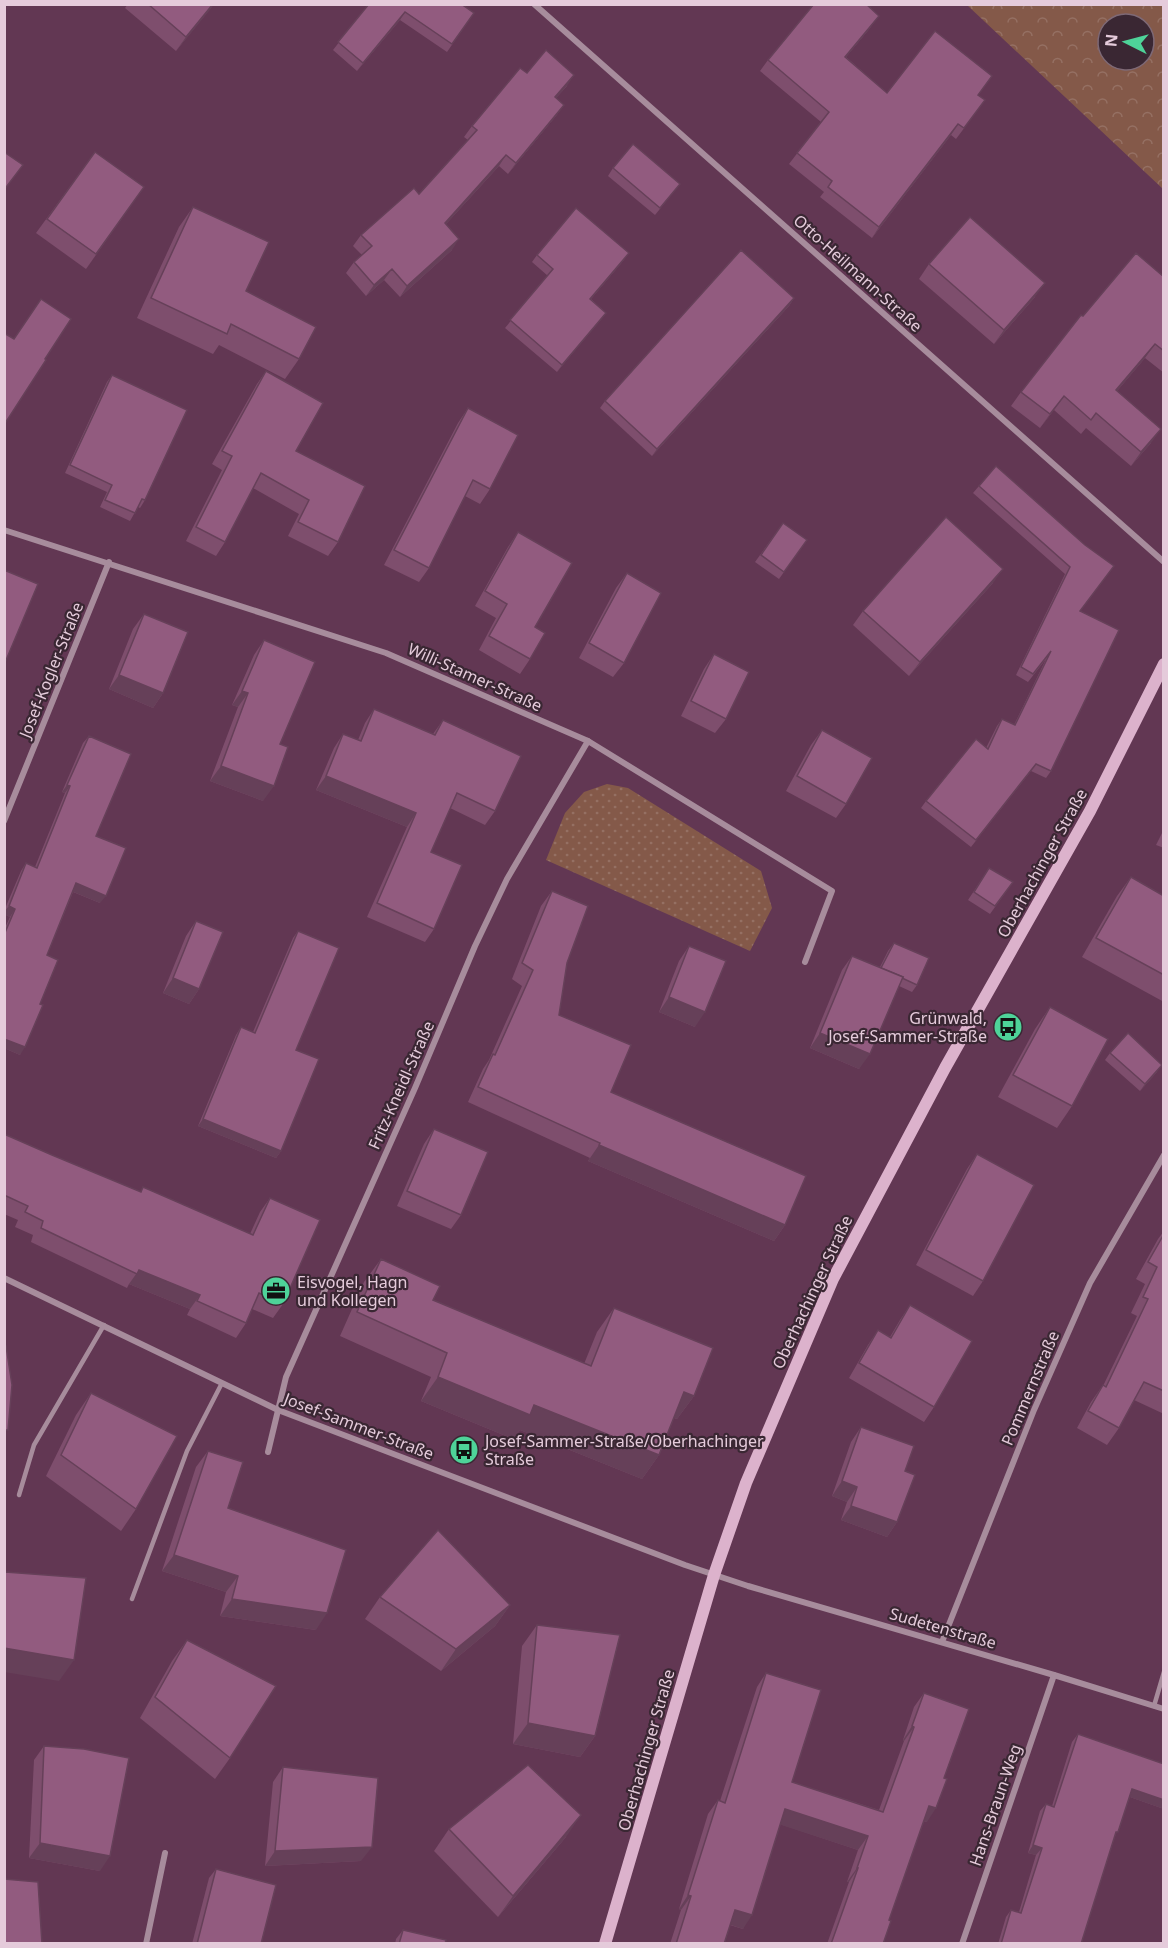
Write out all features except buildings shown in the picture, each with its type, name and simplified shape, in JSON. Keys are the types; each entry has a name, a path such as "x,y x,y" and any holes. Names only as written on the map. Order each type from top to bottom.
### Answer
{"main road":[{"name":"Oberhachinger Straße","path":"605,1944 714,1575 746,1483 833,1279 945,1068 1090,811 1164,664"}],"street":[{"name":"Otto-Heilmann-Straße","path":"534,4 1164,562"},
{"name":"Willi-Stamer-Straße","path":"4,530 386,653 588,741 832,891 805,962"},
{"name":"Josef-Kogler-Straße","path":"4,821 109,562"},
{"name":"Fritz-Kneidl-Straße","path":"268,1452 286,1377 415,1088 475,946 507,879 588,741"},
{"name":"Pommernstraße","path":"942,1642 1034,1410 1090,1283 1164,1155"},
{"name":"Josef-Sammer-Straße","path":"4,1278 278,1410 714,1575"},
{"name":"Sudetenstraße","path":"714,1575 1164,1709"},
{"name":"Hans-Braun-Weg","path":"962,1944 1054,1675"},
{"path":"146,1944 165,1853"}],"lane":[{"path":"19,1495 34,1445 104,1325"},
{"path":"132,1599 187,1451 222,1383"},
{"path":"1154,1706 1164,1672"}],"green space":[{"path":"967,5 1163,5 1163,189"},
{"path":"607,784 628,788 761,871 772,908 750,951 546,860 565,813 584,792"}],"place":[{"name":"Grünwald, Josef-Sammer-Straße","path":"1008,1027"},
{"name":"Eisvogel, Hagn und Kollegen","path":"276,1291"},
{"name":"Josef-Sammer-Straße/Oberhachinger Straße","path":"464,1450"}]}
